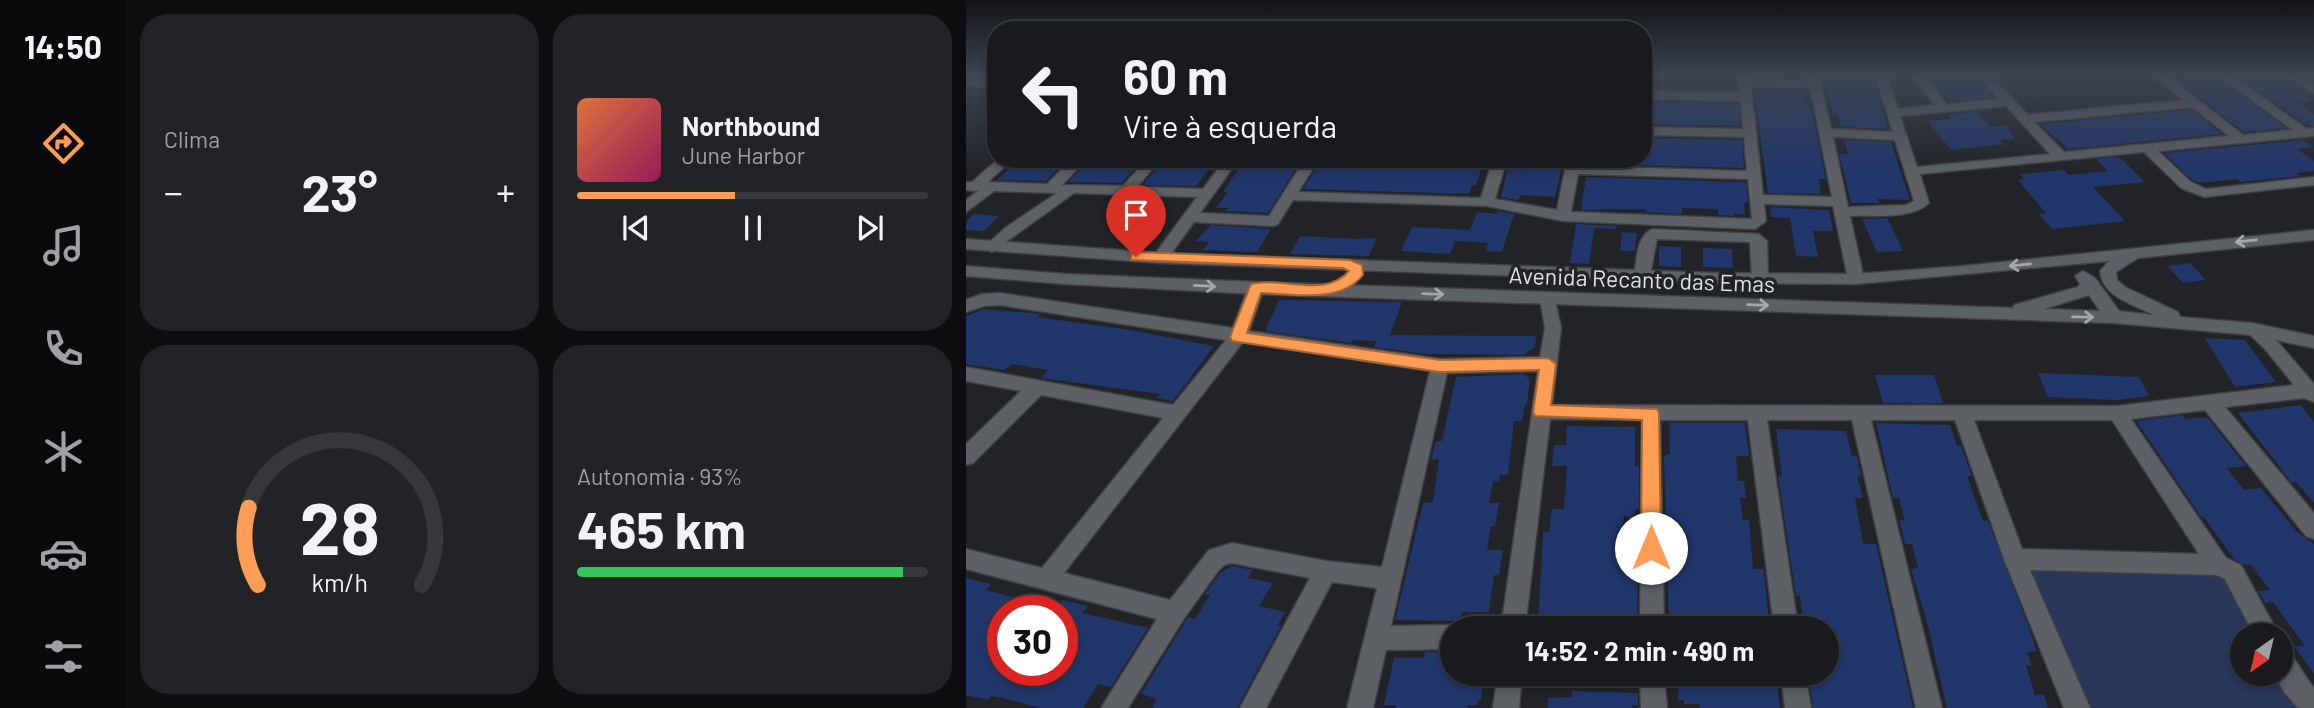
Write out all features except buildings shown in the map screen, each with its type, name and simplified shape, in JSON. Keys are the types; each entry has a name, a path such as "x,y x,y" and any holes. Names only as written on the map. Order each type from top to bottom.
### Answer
{"street":[{"path":"1642,275 1651,235 1689,228 1755,224 1759,221 1746,108"},
{"path":"1820,108 1856,279"},
{"path":"1756,199 1840,207 1908,209 1919,206 1922,199 1893,108"},
{"path":"1895,113 1960,108"},
{"path":"2014,108 2061,157"},
{"path":"2024,119 2140,108"},
{"path":"2200,108 2240,139"},
{"path":"2272,108 2309,133"},
{"path":"1652,131 1748,133"},
{"path":"1825,133 1901,136"},
{"path":"1913,171 2309,133"},
{"path":"2148,149 2186,185 2204,193 2314,181"},
{"path":"967,206 977,187 997,168"},
{"path":"1050,189 1071,168"},
{"path":"1126,191 1146,168"},
{"path":"1160,258 1226,168"},
{"path":"1190,217 1273,220 1306,168"},
{"path":"1486,202 1497,168"},
{"path":"1563,216 1573,168"},
{"path":"1628,168 1753,175"},
{"path":"977,187 1208,193"},
{"path":"992,247 1014,228 1051,206 1069,190"},
{"path":"1289,196 1486,202 1563,216 1689,228 1757,238 1760,279"},
{"name":"Avenida Recanto das Emas","path":"966,244 1045,252 1160,258 1717,278 1856,279 2314,234"},
{"path":"2145,251 2119,261 2108,271 2109,282 2146,305 2194,323"},
{"path":"1021,277 1046,264 1050,257 1045,252"},
{"path":"1065,279 1059,273 1063,266 1088,254"},
{"path":"2070,260 2114,317"},
{"path":"1319,290 1351,281 1357,269 1345,264"},
{"path":"1395,292 1387,286 1389,280 1394,273 1409,266"},
{"name":"Avenida Recanto das Emas","path":"966,271 1021,277 1256,288 2114,317 2252,329 2287,334 2314,342"},
{"path":"1593,299 1586,293 1584,286 1587,278 1594,273"},
{"path":"1670,302 1685,289 1684,283 1674,275"},
{"path":"1715,304 1706,296 1705,290 1717,278"},
{"path":"1992,314 2076,295 2084,291 2089,282"},
{"path":"1047,578 1238,337 1256,288"},
{"path":"966,306 982,300 1000,299 1440,366 1548,364"},
{"path":"1515,616 1553,328 1548,299"},
{"path":"1553,328 1568,299"},
{"path":"2252,329 2277,353 2311,393"},
{"path":"2277,353 2278,340 2287,334"},
{"path":"1360,708 1440,366"},
{"path":"966,374 1177,413"},
{"path":"966,457 1037,387"},
{"path":"1541,412 2117,413 2311,393"},
{"path":"2210,402 2314,529"},
{"path":"1756,412 1784,616"},
{"path":"1651,413 1652,616"},
{"path":"2117,413 2218,565"},
{"path":"1860,414 1929,708"},
{"path":"1962,414 2015,559 2077,708"},
{"path":"1114,708 1175,612 1210,564 1224,555 1232,553 1326,571 1391,579"},
{"path":"966,559 1175,612"},
{"path":"2015,559 2218,565 2233,572 2261,623"},
{"path":"1254,708 1326,571"},
{"path":"1377,638 1440,637"},
{"path":"2293,683 2314,707"},
{"path":"1506,708 1509,686"},
{"path":"1653,686 1654,708"},
{"path":"1795,686 1798,708"}],"shaded area":[{"path":"2030,565 2233,572 2261,623 2230,623 2230,686 2290,686 2307,708 2080,708"}],"route":[{"path":"1136,257 1345,264 1357,269 1356,275 1351,281 1341,285 1319,290 1256,288 1238,337 1440,366 1548,364 1541,412 1651,413 1651,548"}]}
